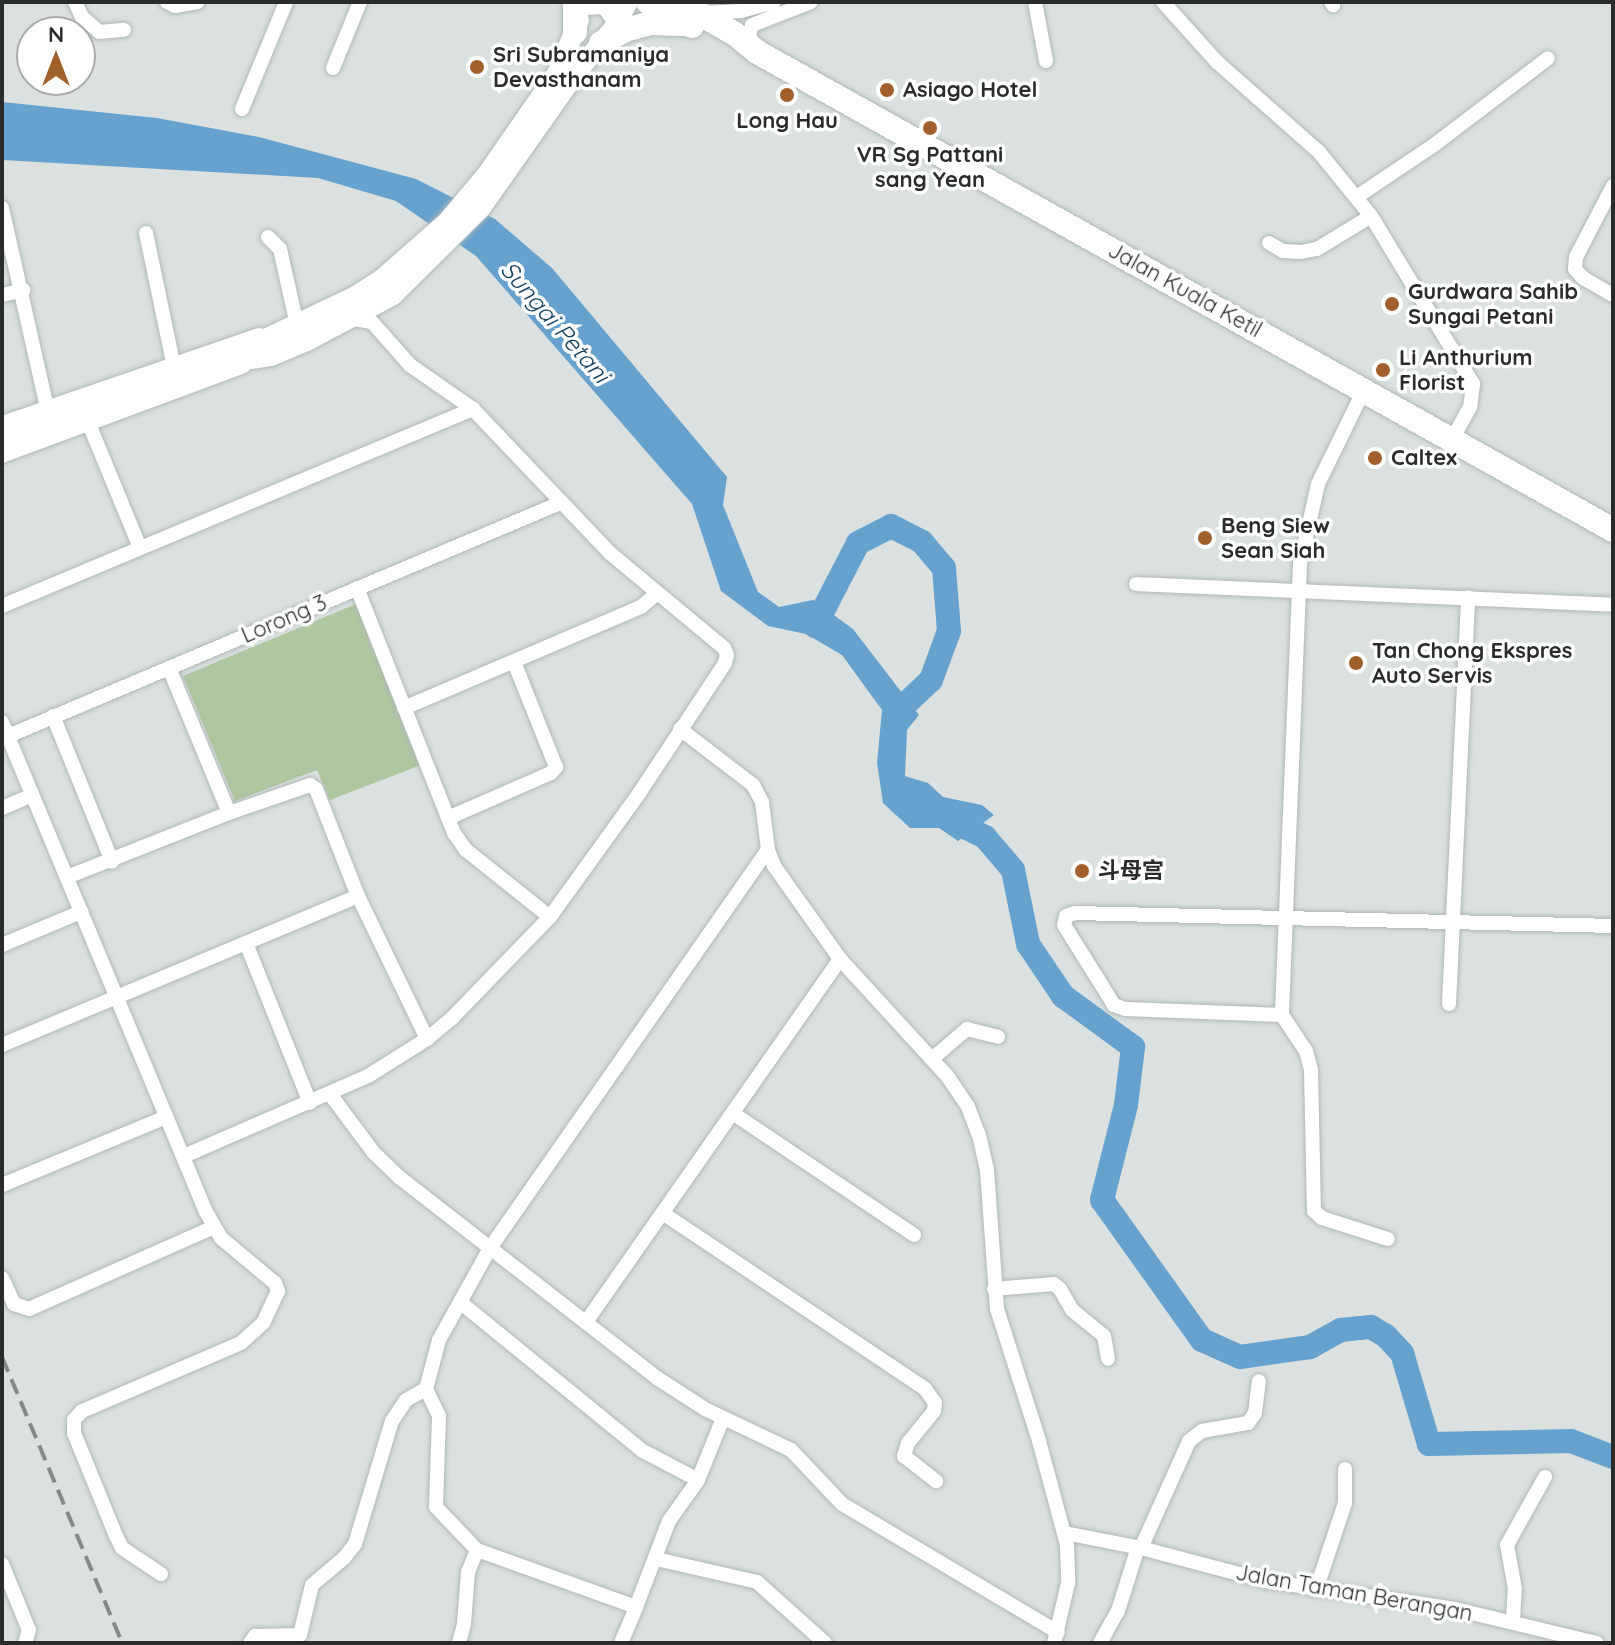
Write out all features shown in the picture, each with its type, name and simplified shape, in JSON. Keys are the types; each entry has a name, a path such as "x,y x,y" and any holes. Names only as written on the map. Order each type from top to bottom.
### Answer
{"main road":[{"name":"Jalan Kuala Ketil","path":"648,2 690,14 1613,530"},
{"path":"575,32 582,3"},
{"path":"601,43 625,30 690,14"}],"street":[{"path":"75,2 82,17 99,32 124,30"},
{"path":"167,2 175,6 198,2"},
{"path":"242,109 286,2"},
{"path":"333,68 360,2"},
{"path":"2,456 363,321 393,295 468,199 601,43 628,2"},
{"path":"690,14 741,11 774,2"},
{"path":"757,52 749,38 752,25 811,2"},
{"path":"1035,2 1046,61"},
{"path":"1163,2 1217,62 1311,144 1358,196 1473,384 1470,407 1452,440"},
{"path":"582,3 605,4 618,21"},
{"path":"538,115 575,32"},
{"path":"1358,196 1434,145 1548,58"},
{"path":"1613,186 1576,257 1575,269 1583,278 1613,295"},
{"path":"2,208 23,290 47,408"},
{"path":"1269,243 1283,251 1317,249 1371,216"},
{"path":"146,233 173,362"},
{"path":"268,237 280,249 288,329"},
{"path":"2,441 208,366 356,296 416,263"},
{"path":"2,295 23,290"},
{"path":"184,1156 368,1076 427,1039 499,973 550,917 725,663 727,655 724,648 656,594 560,503 473,409 410,365 363,321"},
{"path":"2,423 235,341 288,329"},
{"path":"208,366 271,356"},
{"path":"1364,390 1318,484 1298,589 1283,919 1282,1015 1306,1051 1311,1070 1314,1211 1322,1218 1388,1239"},
{"path":"2,606 473,409"},
{"path":"89,424 140,548"},
{"name":"Lorong 3","path":"5,729 53,716 560,503"},
{"path":"1136,584 1613,605"},
{"path":"357,588 448,818 466,850 550,917"},
{"path":"404,708 641,607 656,594"},
{"path":"1449,1004 1468,597"},
{"path":"448,818 551,773 556,767 514,662"},
{"path":"169,668 229,813"},
{"path":"53,716 112,861"},
{"path":"5,729 214,1227 275,1283 276,1301 263,1323 241,1343 82,1411 73,1426 122,1548 161,1574"},
{"path":"330,1094 374,1153 490,1248 675,1391 791,1450 842,1504 1056,1637 1068,1583 1065,1533 1005,1337 994,1289 987,1170 979,1135 968,1107 933,1058 840,959 774,866 768,850 759,793 680,729"},
{"path":"67,877 229,813 310,785 316,789 358,896 427,1039"},
{"path":"2,808 32,795"},
{"path":"250,1643 255,1636 300,1635 312,1585 344,1558 355,1544 399,1408 426,1389 439,1340 490,1248 768,850"},
{"path":"2,1045 358,896"},
{"path":"2,945 81,912"},
{"path":"1282,1015 1125,1009 1114,1005 1107,998 1064,920 1075,913 1613,926"},
{"path":"246,943 310,1103"},
{"path":"586,1322 840,959"},
{"path":"933,1058 967,1029 998,1037"},
{"path":"734,1114 914,1235"},
{"path":"2,1185 166,1117"},
{"path":"664,1214 925,1389 935,1403 934,1411 908,1443 904,1456 936,1481"},
{"path":"2,1278 14,1304 29,1309 214,1227"},
{"path":"994,1289 1054,1284 1072,1310 1104,1336 1108,1359"},
{"path":"460,1302 643,1451 698,1480"},
{"path":"1100,1643 1118,1611 1139,1548 1189,1441 1202,1431 1248,1423 1255,1413 1259,1381"},
{"path":"426,1389 439,1416 436,1507 477,1550 636,1607"},
{"path":"621,1643 669,1521 698,1480 723,1418"},
{"path":"1316,1590 1345,1503 1345,1469"},
{"path":"1513,1622 1515,1589 1507,1545 1545,1477"},
{"name":"Jalan Taman Berangan","path":"1065,1533 1316,1590 1442,1607 1597,1643"},
{"path":"459,1643 464,1624 468,1572 477,1550"},
{"path":"656,1559 757,1582 818,1641"},
{"path":"2,1564 29,1630 25,1643"}],"green space":[{"path":"356,604 421,765 330,800 317,770 235,801 183,676"}],"water":[{"name":"Sungai Petani","path":"2,102 157,118 259,137 416,179 495,219 552,268 727,477 723,505 758,592 779,607 813,600 853,629 919,715 907,730 905,776 928,783 943,797 982,805 994,815 958,841 939,828 910,828 883,803 877,763 882,710 842,655 806,634 768,626 721,591 692,504 476,256 396,201 318,178 2,160"}],"waterway":[{"name":"Sungai Petani","path":"815,626 858,543 891,526 922,542 944,568 949,631 931,680 896,713"},
{"name":"Sungai Petani","path":"942,816 985,837 1013,870 1028,944 1063,996 1133,1047 1126,1105 1102,1200 1202,1340 1240,1357 1310,1347 1341,1330 1371,1327 1386,1336 1402,1353 1429,1444 1571,1441 1613,1457"}],"railway":[{"path":"2,1357 122,1643"}],"place":[{"name":"Sri Subramaniya Devasthanam","path":"477,67"},
{"name":"Asiago Hotel","path":"887,90"},
{"name":"Long Hau","path":"787,95"},
{"name":"VR Sg Pattani sang Yean","path":"930,128"},
{"name":"Gurdwara Sahib Sungai Petani","path":"1392,304"},
{"name":"Li Anthurium Florist","path":"1383,370"},
{"name":"Caltex","path":"1375,458"},
{"name":"Beng Siew Sean Siah","path":"1205,538"},
{"name":"Tan Chong Ekspres Auto Servis","path":"1356,663"},
{"name":"斗母宫","path":"1082,871"}]}
